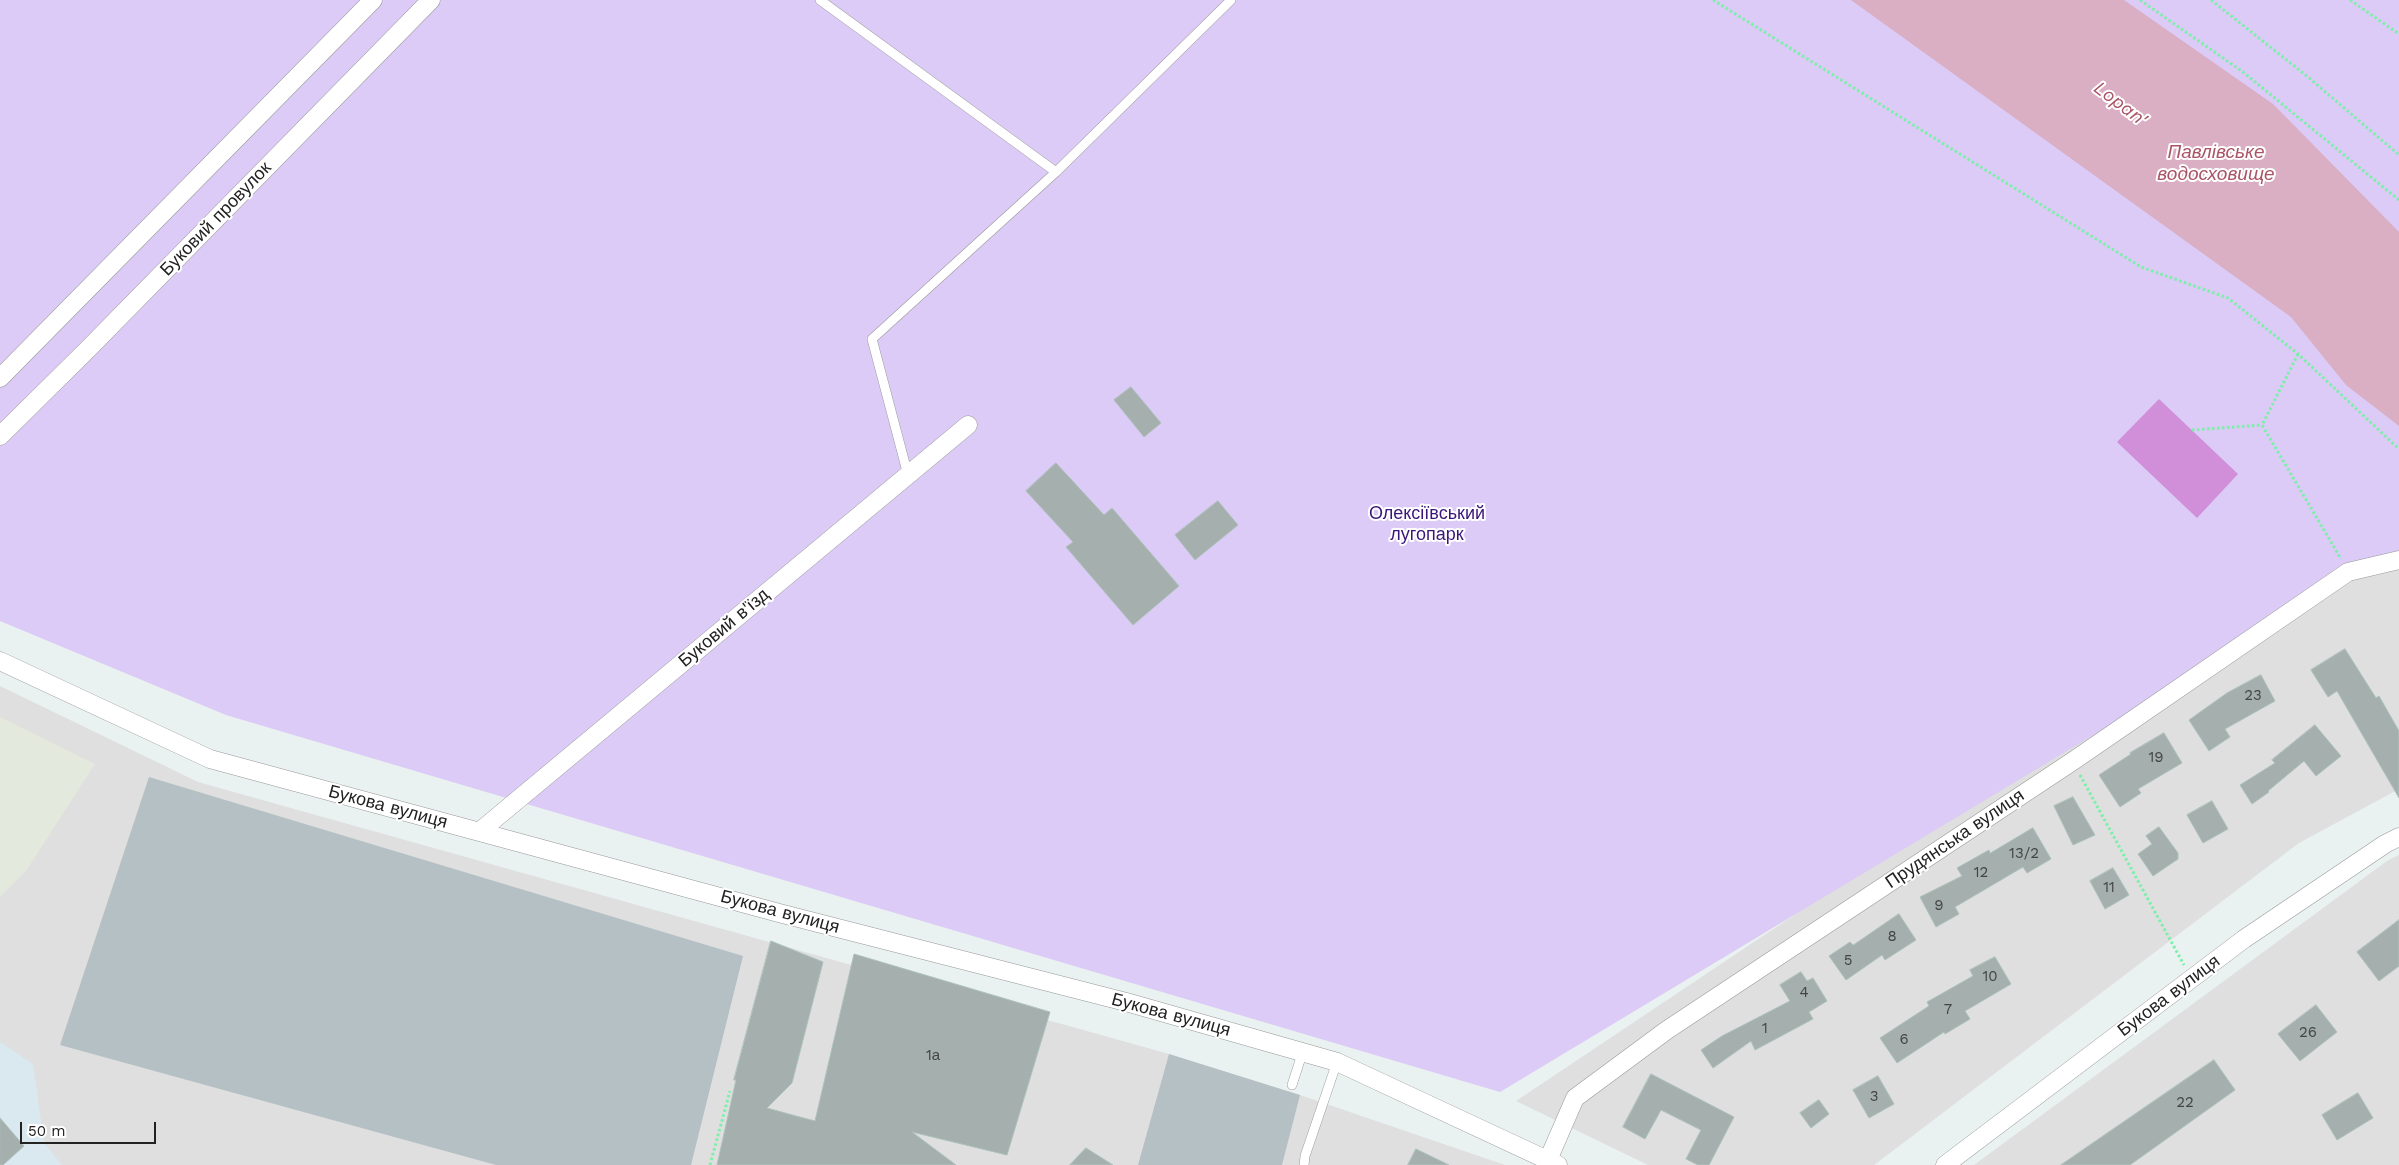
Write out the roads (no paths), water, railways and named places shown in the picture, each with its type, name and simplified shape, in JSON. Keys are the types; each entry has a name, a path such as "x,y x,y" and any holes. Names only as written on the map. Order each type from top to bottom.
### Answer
{"street":[{"path":"0,378 373,0"},
{"name":"Буковий провулок","path":"0,436 103,334 430,0"},
{"name":"Буковий в'їзд","path":"479,832 968,425"},
{"name":"Прудянська вулиця","path":"1553,1162 1574,1098 1667,1030 2073,761 2348,572 2399,560"},
{"name":"Букова вулиця","path":"0,661 210,759 779,913 1126,1002 1302,1050 1337,1062 1553,1162"},
{"name":"Букова вулиця","path":"1945,1165 2244,939 2399,836"}],"lane":[{"path":"820,0 1056,172"},
{"path":"908,475 872,339 1056,172 1231,0"},
{"path":"1292,1085 1302,1050"},
{"path":"1304,1165 1337,1062"}],"water":[{"name":"Павлівське водосховище","path":"1851,0 2124,0 2273,104 2399,232 2399,426 2346,385 2291,317"}],"water label":[{"name":"Lopan'","path":"2120,104"}],"park label":[{"name":"Олексіївський лугопарк","path":"1427,524"}]}
